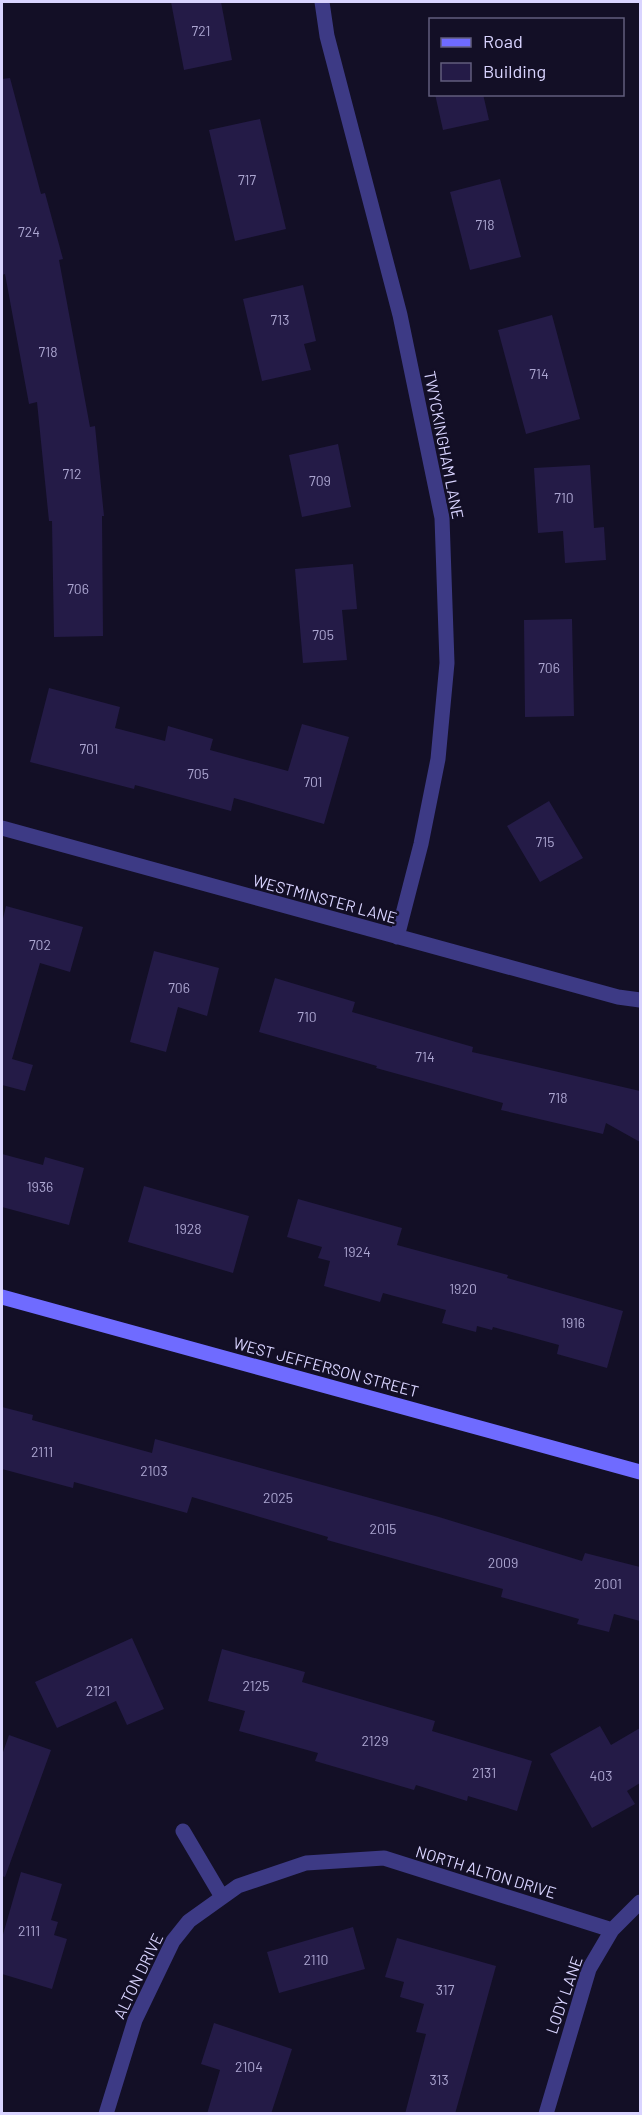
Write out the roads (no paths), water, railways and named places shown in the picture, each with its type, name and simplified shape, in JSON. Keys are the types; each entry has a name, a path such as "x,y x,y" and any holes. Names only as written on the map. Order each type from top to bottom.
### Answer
{"street":[{"name":"TWYCKINGHAM LANE","path":"322,2 327,36 400,315 442,518 447,663 438,759 421,844 397,937"},
{"name":"WESTMINSTER LANE","path":"2,828 618,998 640,1000"},
{"name":"WEST JEFFERSON STREET","path":"2,1297 640,1472"},
{"path":"183,1831 222,1897"},
{"name":"NORTH ALTON DRIVE","path":"349,1860 384,1858 612,1930"},
{"name":"ALTON DRIVE","path":"106,2114 135,2020 173,1941 189,1921 238,1886 306,1863 349,1860"},
{"name":"LODY LANE","path":"546,2114 589,1969 612,1930 640,1902"}]}
